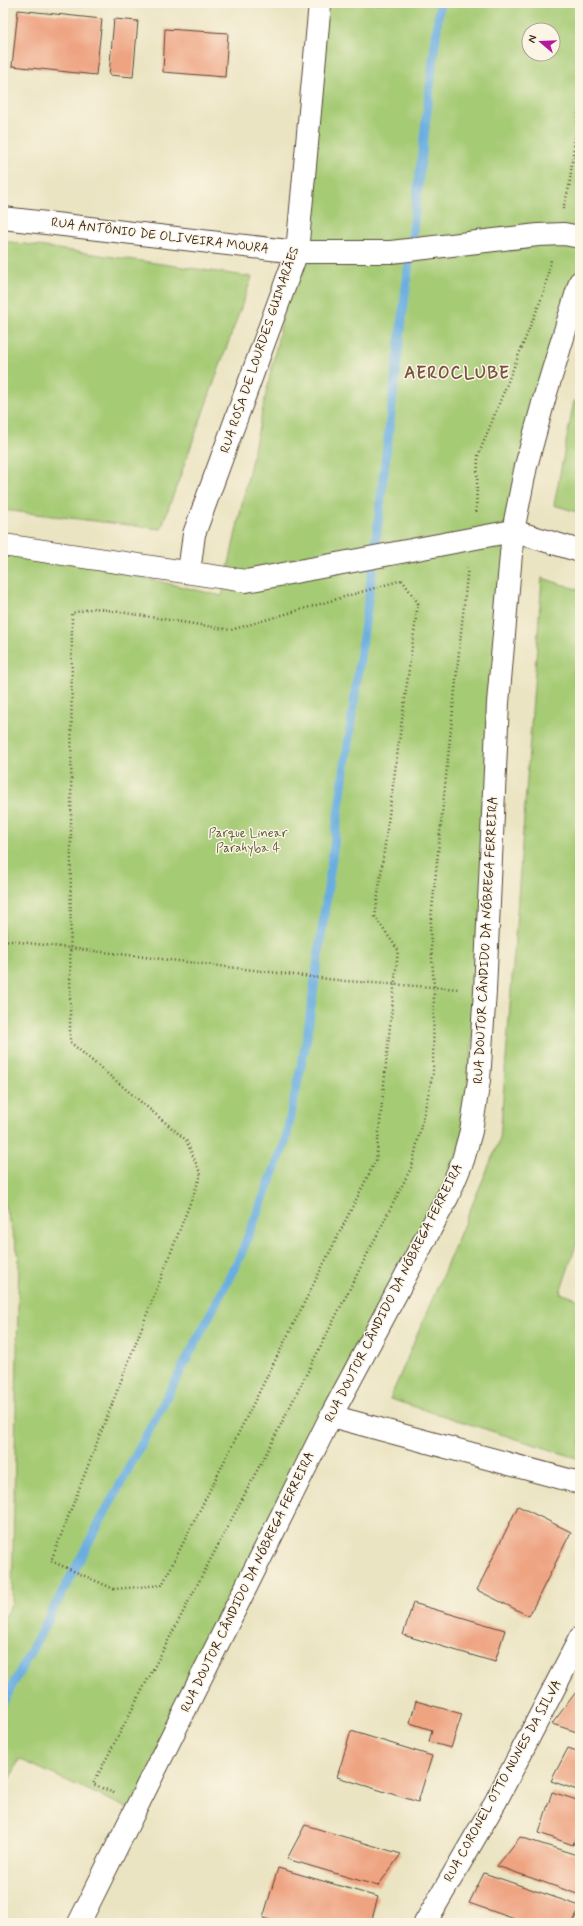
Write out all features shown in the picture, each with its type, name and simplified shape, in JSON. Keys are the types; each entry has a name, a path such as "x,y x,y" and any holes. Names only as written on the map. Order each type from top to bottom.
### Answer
{"street":[{"name":"RUA ROSA DE LOURDES GUIMARÃES","path":"189,572 194,534 297,252 320,3"},
{"name":"RUA ANTÔNIO DE OLIVEIRA MOURA","path":"3,218 297,252 391,252 538,235 557,234 580,237"},
{"name":"RUA DOUTOR CÂNDIDO DA NÓBREGA FERREIRA","path":"79,1923 331,1416 448,1196 463,1160 471,1131 479,1080 485,991 498,702 513,531 526,466 545,396 580,282"},
{"path":"3,545 246,581 513,531 580,551"},
{"path":"331,1416 580,1483"},
{"name":"RUA CORONEL OTTO NUNES DA SILVA","path":"425,1923 496,1801 580,1638"}],"path":[{"path":"138,1804 93,1784 269,1449 412,1166 433,1073 434,987 430,929 476,511 478,456 544,292 568,187 580,99"},
{"path":"402,580 418,603 375,917 398,950 394,984 376,1160 162,1585 114,1589 51,1561 201,1175 186,1140 70,1042 72,614 95,608 231,630 402,580"},
{"path":"3,940 345,981 485,991"}],"green space":[{"name":"Parque Linear Parahyba 4","path":"323,3 580,3 580,286 513,531 463,1160 134,1811 19,1759 3,1796 3,1622 12,1602 19,1256 3,1200 3,545 222,596 297,252"},
{"path":"3,241 252,277 161,529 3,510"},
{"path":"574,401 580,403 580,513 554,505"},
{"path":"542,578 580,590 580,1233 560,1293 580,1300 580,1459 390,1399 500,1139"}],"building":[{"path":"18,10 102,19 96,75 12,66"},
{"path":"114,19 138,21 133,77 109,75"},
{"path":"165,29 228,33 225,77 163,72"},
{"path":"518,1506 571,1532 529,1616 477,1590"},
{"path":"413,1603 505,1630 495,1662 403,1635"},
{"path":"576,1692 580,1693 580,1733 552,1724"},
{"path":"416,1701 462,1714 451,1748 429,1742 432,1730 410,1723"},
{"path":"351,1731 432,1756 418,1802 337,1777"},
{"path":"568,1748 580,1752 580,1791 551,1781"},
{"path":"552,1792 580,1801 580,1835 577,1833 573,1845 539,1833"},
{"path":"305,1825 401,1854 378,1886 287,1859"},
{"path":"520,1837 580,1856 580,1895 497,1866"},
{"path":"278,1868 378,1897 371,1923 353,1919 352,1923 280,1923 263,1918"},
{"path":"484,1873 580,1906 580,1909 572,1923 526,1923 469,1903"}],"waterway":[{"path":"3,1703 239,1259 285,1143 307,1037 371,580 440,3"}],"district":[{"name":"AEROCLUBE","path":"457,373"}]}
